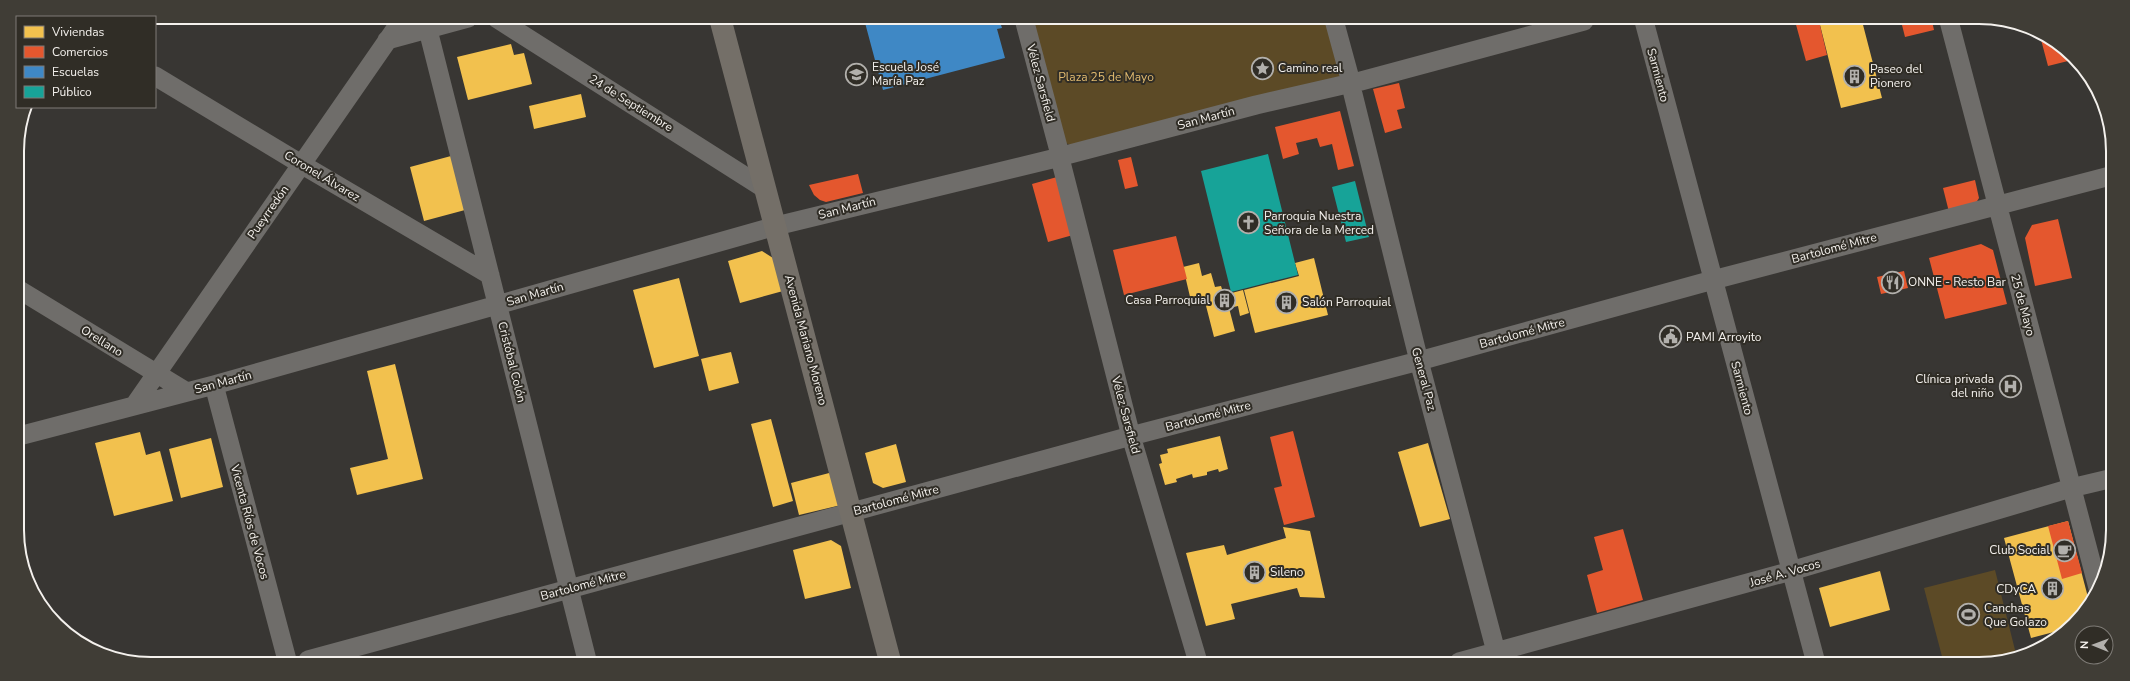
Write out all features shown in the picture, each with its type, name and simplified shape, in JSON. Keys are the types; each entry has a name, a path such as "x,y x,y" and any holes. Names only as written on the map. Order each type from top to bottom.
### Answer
{"main road":[{"name":"Avenida Mariano Moreno","path":"722,24 889,657"}],"street":[{"name":"Pueyrredón","path":"134,406 399,24"},
{"path":"387,40 424,24"},
{"name":"Cristóbal Colón","path":"426,24 586,657"},
{"name":"24 de Septiembre","path":"505,24 765,189"},
{"name":"Vélez Sarsfield","path":"1025,24 1131,436 1197,657"},
{"name":"General Paz","path":"1335,24 1352,84 1420,361 1498,657"},
{"name":"San Martín","path":"24,435 214,385 776,226 1060,156 1256,105 1352,84 1570,24"},
{"name":"Sarmiento","path":"1645,24 1814,657"},
{"name":"25 de Mayo","path":"1950,24 2096,580"},
{"name":"Coronel Álvarez","path":"156,77 490,275"},
{"name":"Bartolomé Mitre","path":"319,657 1131,436 1420,361 1713,280 2106,177"},
{"name":"Orellano","path":"24,293 187,392"},
{"name":"Vicenta Ríos de Vocos","path":"214,385 286,657"},
{"name":"José A. Vocos","path":"1501,657 2071,488 2106,480"}],"green space":[{"name":"Plaza 25 de Mayo","path":"1032,24 1331,24 1344,74 1339,81 1072,146 1064,142"},
{"name":"Canchas Que Golazo","path":"1995,570 2015,651 2004,655 1988,657 1942,657 1924,588"}],"building: Viviendas":[{"name":"Paseo del Pionero","path":"1820,24 1863,24 1882,98 1841,108"},
{"path":"511,44 514,55 524,53 532,84 468,100 457,57"},
{"path":"581,94 586,117 534,129 529,106"},
{"path":"451,156 465,210 424,221 410,167"},
{"path":"762,251 773,258 783,291 740,303 728,261"},
{"name":"Salón Parroquial","path":"1314,258 1328,315 1255,333 1244,290 1299,276 1295,263"},
{"name":"Casa Parroquial","path":"1199,263 1202,276 1211,273 1215,287 1221,286 1224,295 1243,290 1249,313 1240,316 1238,306 1229,308 1235,331 1214,337 1204,298 1191,301 1183,267"},
{"path":"679,278 699,356 654,368 633,290"},
{"path":"731,352 739,383 709,391 701,359"},
{"path":"395,364 423,479 357,495 350,468 388,459 367,371"},
{"path":"771,419 793,501 773,507 751,424"},
{"path":"140,432 146,455 160,451 173,501 114,516 95,443"},
{"path":"1220,436 1228,469 1219,472 1218,469 1207,472 1207,475 1193,478 1192,474 1176,479 1177,482 1165,485 1159,464 1162,463 1160,455 1168,453 1167,449"},
{"path":"211,438 223,487 181,498 169,449"},
{"path":"1428,443 1450,519 1420,527 1398,452"},
{"path":"896,444 906,482 883,488 873,483 865,453"},
{"path":"833,472 841,505 799,515 791,483"},
{"name":"CDyCA","path":"2068,521 2088,596 2075,614 2055,632 2031,638 2004,538"},
{"name":"Sileno","path":"1283,527 1310,531 1325,598 1300,597 1297,588 1231,604 1235,619 1206,626 1186,553 1224,545 1227,555 1286,538"},
{"path":"831,540 841,546 851,588 805,599 793,550"},
{"path":"1880,571 1890,610 1830,627 1819,588"}],"building: Comercios":[{"path":"1796,24 1820,24 1827,55 1806,61"},
{"path":"1902,24 1933,24 1934,30 1905,37"},
{"path":"2041,40 2069,61 2048,66"},
{"path":"1399,83 1405,108 1397,110 1402,128 1385,133 1373,89"},
{"path":"1340,111 1354,166 1338,170 1332,144 1320,147 1317,138 1296,143 1299,154 1283,159 1275,127"},
{"path":"1131,157 1138,186 1125,189 1118,160"},
{"path":"858,174 863,193 826,202 820,200 814,195 809,185"},
{"path":"1057,177 1073,235 1048,242 1032,184"},
{"path":"1975,180 1979,198 1974,206 1949,212 1943,188"},
{"path":"2058,219 2072,278 2035,286 2025,238 2032,225"},
{"path":"1176,236 1187,279 1124,295 1113,250"},
{"path":"1981,244 1993,250 2007,304 1945,319 1929,258"},
{"name":"ONNE - Resto Bar","path":"1904,271 1908,288 1881,294 1877,277"},
{"path":"1293,431 1315,517 1284,525 1274,488 1282,486 1270,437"},
{"name":"Club Social","path":"2068,521 2082,573 2062,579 2048,526"},
{"path":"1623,529 1643,600 1597,613 1587,575 1603,570 1594,537"}],"building: Escuelas":[{"path":"865,24 1001,24 1002,28 997,29 1005,58 883,90"}],"building: Público":[{"name":"Parroquia Nuestra Señora de la Merced","path":"1268,154 1298,275 1231,292 1201,171"},
{"path":"1355,181 1369,237 1346,242 1332,187"}],"place":[{"name":"Camino real","path":"1263,68"},
{"name":"Escuela José María Paz","path":"856,74"},
{"name":"Paseo del Pionero","path":"1855,76"},
{"name":"Parroquia Nuestra Señora de la Merced","path":"1249,223"},
{"name":"ONNE - Resto Bar","path":"1892,282"},
{"name":"Casa Parroquial","path":"1225,300"},
{"name":"Salón Parroquial","path":"1286,302"},
{"name":"PAMI Arroyito","path":"1670,337"},
{"name":"Clínica privada del niño","path":"2010,386"},
{"name":"Club Social","path":"2065,550"},
{"name":"Sileno","path":"1255,572"},
{"name":"CDyCA","path":"2052,589"},
{"name":"Canchas Que Golazo","path":"1969,615"}]}
